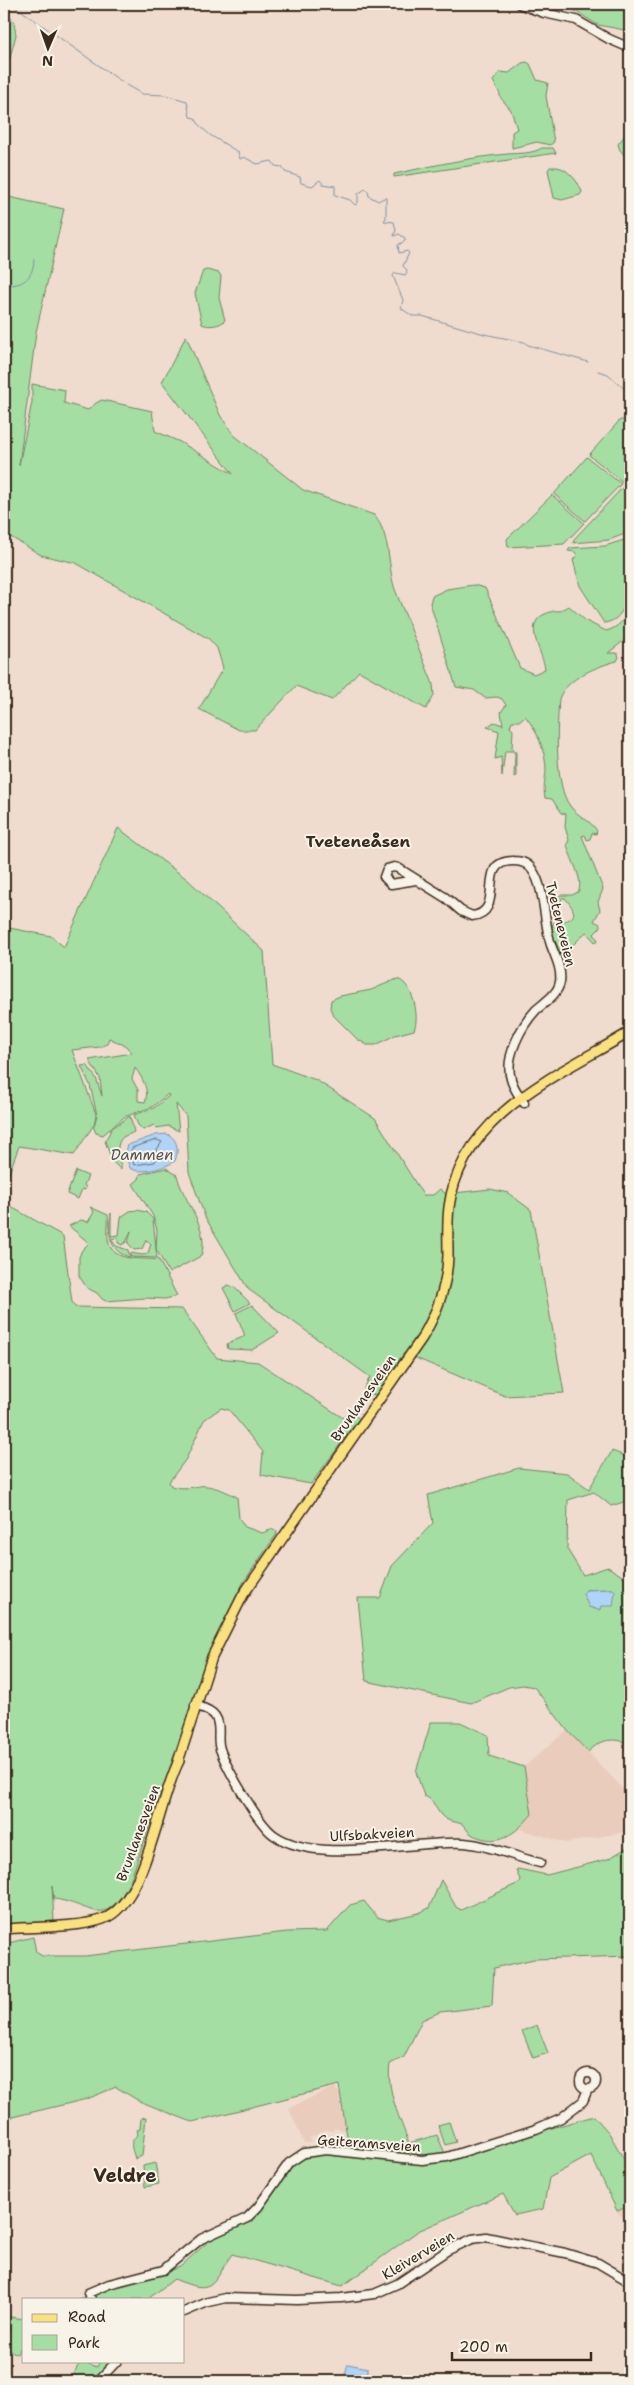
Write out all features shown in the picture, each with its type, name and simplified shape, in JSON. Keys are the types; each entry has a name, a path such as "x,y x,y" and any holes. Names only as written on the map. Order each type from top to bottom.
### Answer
{"main road":[{"name":"Brunlanesveien","path":"4,1929 98,1920 118,1910 128,1898 136,1882 227,1626 253,1579 430,1326 439,1306 446,1280 449,1206 453,1187 463,1164 495,1126 522,1100 630,1032"}],"street":[{"path":"519,4 544,13 576,20 609,39 630,48"},
{"name":"Tveteneveien","path":"416,880 446,898 461,911 472,916 483,912 489,904 491,877 498,866 507,861 517,861 527,864 535,874 549,939 561,977 554,994 525,1023 513,1051 510,1076 522,1100"},
{"name":"Ulfsbakveien","path":"197,1706 212,1712 218,1721 220,1750 262,1823 273,1834 288,1842 334,1850 463,1843 495,1848 540,1863"},
{"name":"Geiteramsveien","path":"90,2296 109,2284 163,2270 201,2240 247,2218 258,2207 289,2163 304,2153 326,2150 422,2160 447,2157 556,2120 576,2108 586,2096 588,2089"},
{"name":"Kleiverveien","path":"185,2312 208,2302 226,2298 297,2300 374,2294 397,2284 448,2250 472,2239 486,2237 565,2253 598,2263 630,2282"},
{"path":"98,2381 116,2362"}],"shaded area":[{"path":"567,1730 626,1792 625,1832 566,1843 520,1829 532,1814 524,1767"},
{"path":"334,2087 340,2094 345,2130 334,2128 333,2131 325,2130 310,2138 312,2143 304,2143 289,2108"},
{"path":"630,2206 630,2277 623,2273 629,2225 617,2211"}],"green space":[{"path":"575,4 630,4 630,31 598,25 575,11"},
{"path":"4,9 14,22 16,35 4,80"},
{"path":"527,62 530,64 537,80 548,83 546,96 554,142 550,145 537,142 512,148 512,132 517,129 511,110 500,97 493,81 500,72 509,73 522,63"},
{"path":"630,109 630,162 620,150 618,144 626,134"},
{"path":"542,148 553,148 556,153 394,177 394,174 451,162 494,155 530,152"},
{"path":"550,167 565,170 575,180 582,192 580,195 562,200 554,198 548,170"},
{"path":"4,196 64,209 36,332 19,465 32,402 32,384 65,390 64,403 88,410 102,400 152,411 155,431 180,442 233,474 162,382 186,336 220,415 234,435 303,490 374,515 380,523 384,533 393,583 433,684 434,696 426,709 359,671 332,700 296,686 255,730 239,730 199,709 223,668 217,648 209,639 76,563 41,555 4,533"},
{"path":"203,271 219,273 221,276 219,298 225,320 221,324 202,324 195,293"},
{"path":"620,420 626,420 630,424 630,488 589,455"},
{"path":"587,457 621,484 585,521 554,494"},
{"path":"623,487 630,492 630,532 609,540 573,543 575,538"},
{"path":"552,495 584,523 564,544 508,547 507,539"},
{"path":"630,538 630,604 627,602 616,618 604,623 580,586 573,560 577,555 575,552 568,551 570,548 605,546"},
{"path":"473,585 485,588 520,668 534,674 545,669 534,631 538,619 545,614 560,611 569,606 586,621 606,631 614,628 621,622 630,607 630,636 608,653 617,653 619,657 617,661 601,666 575,679 568,685 559,699 558,754 561,784 570,806 597,831 596,834 592,833 590,839 587,840 585,835 582,836 603,889 598,902 600,910 594,921 600,924 600,928 594,934 598,940 595,942 586,932 570,948 569,961 564,961 552,934 552,927 554,922 567,920 573,916 573,909 565,898 562,898 558,908 556,900 560,895 572,895 578,892 580,881 568,849 567,844 569,840 565,827 566,814 561,813 552,799 545,798 546,764 540,742 525,716 519,721 512,721 510,727 513,730 512,748 516,752 516,776 514,777 515,754 513,751 505,751 502,776 501,757 495,759 499,731 487,727 494,722 503,725 501,712 506,705 502,699 497,697 485,698 474,690 456,687 430,603 432,596 447,589"},
{"path":"118,828 187,879 264,951 272,1064 316,1080 375,1118 423,1195 433,1195 440,1189 446,1194 490,1189 508,1193 531,1210 564,1393 505,1396 404,1353 376,1395 366,1393 364,1388 370,1377 248,1289 205,1217 189,1172 186,1116 176,1104 179,1131 168,1126 157,1128 154,1125 143,1130 138,1125 134,1115 154,1108 169,1096 168,1094 152,1107 124,1117 103,1135 96,1133 93,1126 74,1155 19,1146 4,1187 4,927 51,936 64,947","holes":["109,1038 126,1046 132,1053 89,1060 100,1078 102,1096 96,1078 87,1065 81,1066 90,1085 97,1115 94,1126 96,1114 72,1050 100,1047 107,1044","135,1068 143,1080 146,1089 145,1102 138,1101 138,1090 132,1079"]},
{"path":"397,979 407,987 414,1001 416,1024 414,1030 395,1035 376,1045 367,1045 357,1039 333,1015 330,1008 331,1000 340,996 371,990"},
{"path":"130,1116 134,1132 123,1137 118,1145 121,1170 112,1161 105,1141 112,1128"},
{"path":"166,1168 177,1175 184,1194 195,1214 202,1235 203,1246 201,1256 169,1273 156,1249 157,1230 153,1216 133,1184 139,1179 140,1174"},
{"path":"76,1171 88,1176 84,1185 86,1187 85,1190 82,1189 78,1199 67,1194"},
{"path":"4,1203 63,1236 72,1302 75,1307 182,1309 217,1358 258,1362 343,1418 351,1410 359,1419 311,1484 261,1475 263,1452 229,1410 221,1408 204,1420 186,1459 169,1482 171,1486 185,1488 208,1486 229,1493 237,1497 239,1518 245,1527 262,1533 273,1529 277,1531 276,1535 243,1583 215,1639 129,1884 120,1898 112,1907 104,1911 96,1911 54,1899 52,1886 54,1921 4,1925"},
{"path":"90,1207 108,1215 110,1247 121,1256 128,1258 159,1260 177,1296 165,1299 145,1298 106,1301 97,1293 87,1288 79,1276 79,1257 82,1250 89,1243 69,1226 81,1220 88,1222 94,1212"},
{"path":"130,1211 146,1212 153,1219 157,1258 131,1257 130,1253 143,1255 148,1253 151,1244 146,1240 142,1249 134,1250 128,1243 131,1231 126,1242 122,1245 118,1243 118,1238 111,1239 116,1246 128,1250 130,1257 117,1251 111,1240 110,1227 111,1213 111,1236 119,1235 121,1217"},
{"path":"228,1285 234,1287 250,1303 235,1311 223,1288"},
{"path":"252,1305 279,1333 252,1350 228,1349 227,1344 245,1336 236,1313"},
{"path":"612,1451 630,1458 630,1500 611,1506 594,1492 568,1500 567,1549 583,1575 608,1567 630,1581 630,1744 618,1740 608,1740 598,1744 588,1752 567,1730 534,1687 523,1685 509,1687 471,1703 366,1681 358,1598 380,1598 392,1566 433,1523 428,1495 519,1468 567,1473 589,1489","holes":["612,1589 614,1594 599,1610 589,1607 586,1590"]},
{"path":"431,1722 460,1722 488,1735 489,1756 524,1767 532,1814 513,1833 491,1840 471,1834 462,1824 443,1817 432,1802 424,1796 416,1772"},
{"path":"630,1846 630,1956 534,1959 494,1968 492,2006 440,2012 422,2020 404,2057 390,2064 389,2074 392,2094 409,2143 437,2135 447,2158 594,2116 609,2133 630,2170 630,2206 617,2211 591,2155 549,2178 543,2209 515,2215 503,2194 418,2231 342,2286 232,2254 215,2280 204,2287 174,2279 149,2298 81,2298 180,2267 213,2237 265,2205 295,2163 316,2153 346,2153 348,2143 339,2085 192,2122 139,2101 116,2087 87,2099 4,2119 4,1944 33,1937 36,1952 42,1956 85,1956 287,1932 327,1931 350,1905 364,1901 377,1917 388,1920 419,1913 429,1908 441,1880 456,1907 461,1910 521,1882 516,1870 518,1869 547,1875 608,1859"},
{"path":"537,2025 548,2053 533,2058 522,2031"},
{"path":"146,2117 142,2156 135,2159 132,2143 138,2134 137,2130 140,2129 141,2118"},
{"path":"449,2122 456,2142 445,2145 438,2125"},
{"path":"155,2163 159,2184 145,2187 143,2166"},
{"path":"4,2316 22,2319 22,2345 17,2354 4,2347 10,2327 4,2322"},
{"path":"80,2362 97,2367 100,2362 114,2362 93,2381 65,2381 71,2378"}],"water":[{"name":"Dammen","path":"167,1134 171,1136 177,1145 175,1161 146,1171 130,1168 125,1155 128,1145 156,1135"},
{"path":"613,1589 615,1592 613,1606 601,1606 599,1610 589,1607 583,1594 586,1590"},
{"path":"348,2364 368,2368 368,2381 343,2381"}],"waterway":[{"path":"12,4 122,82"},
{"path":"126,85 142,94 165,95 187,101 190,117 195,118 200,126 210,135 238,152 240,159 244,157 257,164 272,161 275,166 282,167 285,172 300,177 301,183 312,186 320,180 323,184 335,186 335,195 350,200 355,205 358,203 358,194 365,189 368,191 369,196 378,201 386,197 386,218 384,221 394,222 396,230 394,236 399,234 405,238 405,241 398,245 399,253 407,251 409,253 403,266 407,270 406,275 395,273 393,276 403,300 401,308 412,316 422,316 484,334 524,342 528,345 588,362"},
{"path":"4,284 16,284 26,280 32,271 34,259"},
{"path":"598,371 608,374 630,394"}],"district":[{"name":"Tveteneåsen","path":"358,841"},
{"name":"Veldre","path":"125,2175"}]}
